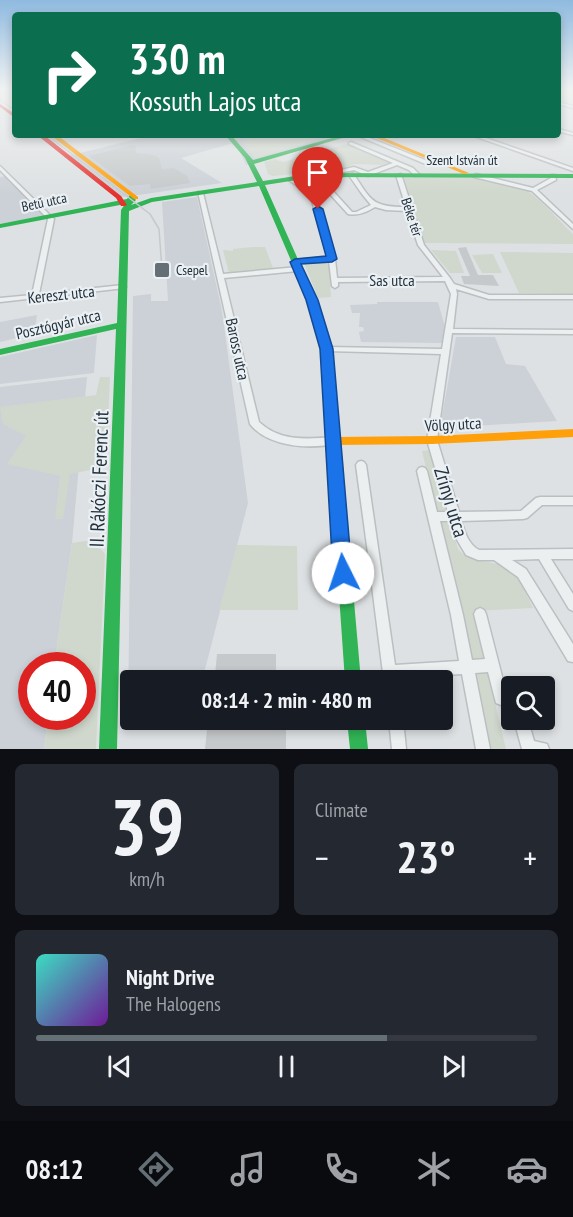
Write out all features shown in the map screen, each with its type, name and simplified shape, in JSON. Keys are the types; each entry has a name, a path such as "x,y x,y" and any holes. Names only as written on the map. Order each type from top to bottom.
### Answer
{"street":[{"path":"44,138 124,200"},
{"path":"55,138 124,200"},
{"path":"231,138 239,145 260,184 312,300 327,349 352,670"},
{"path":"365,138 430,164 438,162"},
{"path":"379,138 438,162 447,171 534,190 573,227"},
{"path":"482,138 573,170"},
{"path":"250,163 350,139 411,169 417,175"},
{"path":"330,174 354,168 368,174 397,163"},
{"path":"0,167 50,218 35,296"},
{"name":"Szent István út","path":"124,200 134,205 151,200 316,175 417,175 447,171"},
{"path":"351,174 373,206 385,209 409,209"},
{"path":"316,175 331,190 342,207 351,213 361,213 373,206"},
{"name":"Béke tér","path":"399,175 422,246 450,283"},
{"name":"Szent István út","path":"476,176 538,176 551,179 573,176"},
{"path":"222,276 332,259 312,193 290,179"},
{"path":"534,190 551,179"},
{"path":"312,193 331,190"},
{"name":"Baross utca","path":"200,192 222,276 255,424 268,435 297,442 334,441"},
{"name":"Szent István út","path":"124,200 151,200"},
{"name":"Betű utca","path":"0,226 50,218 124,200"},
{"name":"Betű utca","path":"94,206 107,206 124,200"},
{"name":"II. Rákóczi Ferenc út","path":"108,749 124,200"},
{"name":"Sas utca","path":"332,259 336,283 450,283"},
{"path":"450,283 489,297 573,297"},
{"path":"432,440 444,352 455,299 450,283"},
{"name":"Kereszt utca","path":"0,300 123,287"},
{"name":"Posztógyár utca","path":"0,352 122,324"},
{"path":"450,331 573,332"},
{"path":"327,349 444,352"},
{"name":"Völgy utca","path":"334,441 432,440 573,433"},
{"name":"Zrínyi utca","path":"432,440 466,548 478,555 496,555 522,573 573,656"},
{"path":"361,465 389,670"},
{"path":"422,471 467,666 483,749"},
{"path":"434,517 523,515 540,501 573,501"},
{"path":"496,555 573,554"},
{"path":"542,555 573,605"},
{"path":"343,573 376,573"},
{"path":"480,614 501,698"},
{"path":"436,670 493,665"},
{"path":"357,730 359,749"},
{"path":"397,730 399,749"},
{"path":"524,730 529,748 542,749"}],"shaded area":[{"path":"141,138 345,138 246,165 238,147 233,143 181,158 222,183 117,198 64,157"},
{"path":"311,138 316,140 255,158 242,140"},
{"path":"347,144 391,162 381,165 355,164 338,170 272,176 268,174 264,162 275,159 283,162"},
{"path":"8,176 45,216 0,224 0,177"},
{"path":"404,178 486,179 516,186 535,196 573,234 573,244 424,243"},
{"path":"197,197 222,311 248,503 205,670 129,670 133,296 151,294 151,301 168,301 162,202"},
{"path":"265,247 273,268 229,273 223,250 233,251 233,249"},
{"path":"431,250 456,251 464,273 450,273"},
{"path":"500,252 573,253 573,294 519,293"},
{"path":"493,254 502,273 482,273 472,255"},
{"path":"324,261 329,265 331,297 318,298 304,263"},
{"path":"377,302 438,302 446,331 442,343 361,342 359,332 364,331 363,327 359,327 360,313 352,313 350,305 377,304"},
{"path":"37,315 34,334 0,342 0,322"},
{"path":"97,335 94,373 0,384 0,357"},
{"path":"456,337 495,337 506,364 525,366 557,421 440,428"},
{"path":"87,377 72,543 56,652 18,652 18,730 46,730 44,749 0,749 0,387"},
{"path":"100,377 110,377 106,467 70,474 63,519 55,519 60,476 7,464 26,436 3,424 0,407 96,395"},
{"path":"431,450 458,549 470,558 498,564 515,574 533,608 473,611 506,749 491,749 422,451"},
{"path":"85,541 96,543 105,554 96,749 44,749 46,730 96,730 96,652 56,652 72,543"},
{"path":"237,545 297,546 298,610 219,610"}],"building":[{"path":"136,146 136,153 154,155 159,158 162,169 174,168 187,176 190,183 151,189 150,184 130,186 89,156"},
{"path":"466,247 478,275 493,275 499,286 464,284 461,276 470,276 458,248"},
{"path":"217,654 276,654 276,670 215,670"},
{"path":"207,730 286,730 286,749 205,749"}],"tram line":[{"path":"51,138 150,214 159,229 162,270"}],"traffic: fast":[{"path":"231,138 248,157 275,213 312,300 327,349 352,670"},
{"path":"250,163 338,138"},
{"path":"125,210 151,200 316,175 573,176"},
{"path":"108,749 125,210 132,196"},
{"path":"0,226 133,200"},
{"path":"0,352 122,325"},
{"path":"357,730 359,749"}],"traffic: slow":[{"path":"57,138 136,198"},
{"path":"379,138 466,173"},
{"path":"334,441 432,440 573,433"}],"traffic: jam":[{"path":"44,138 119,197 123,205"}],"place":[{"name":"Csepel","path":"162,270"}],"route":[{"path":"318,209 332,259 295,262 312,300 327,349 343,573"}]}
